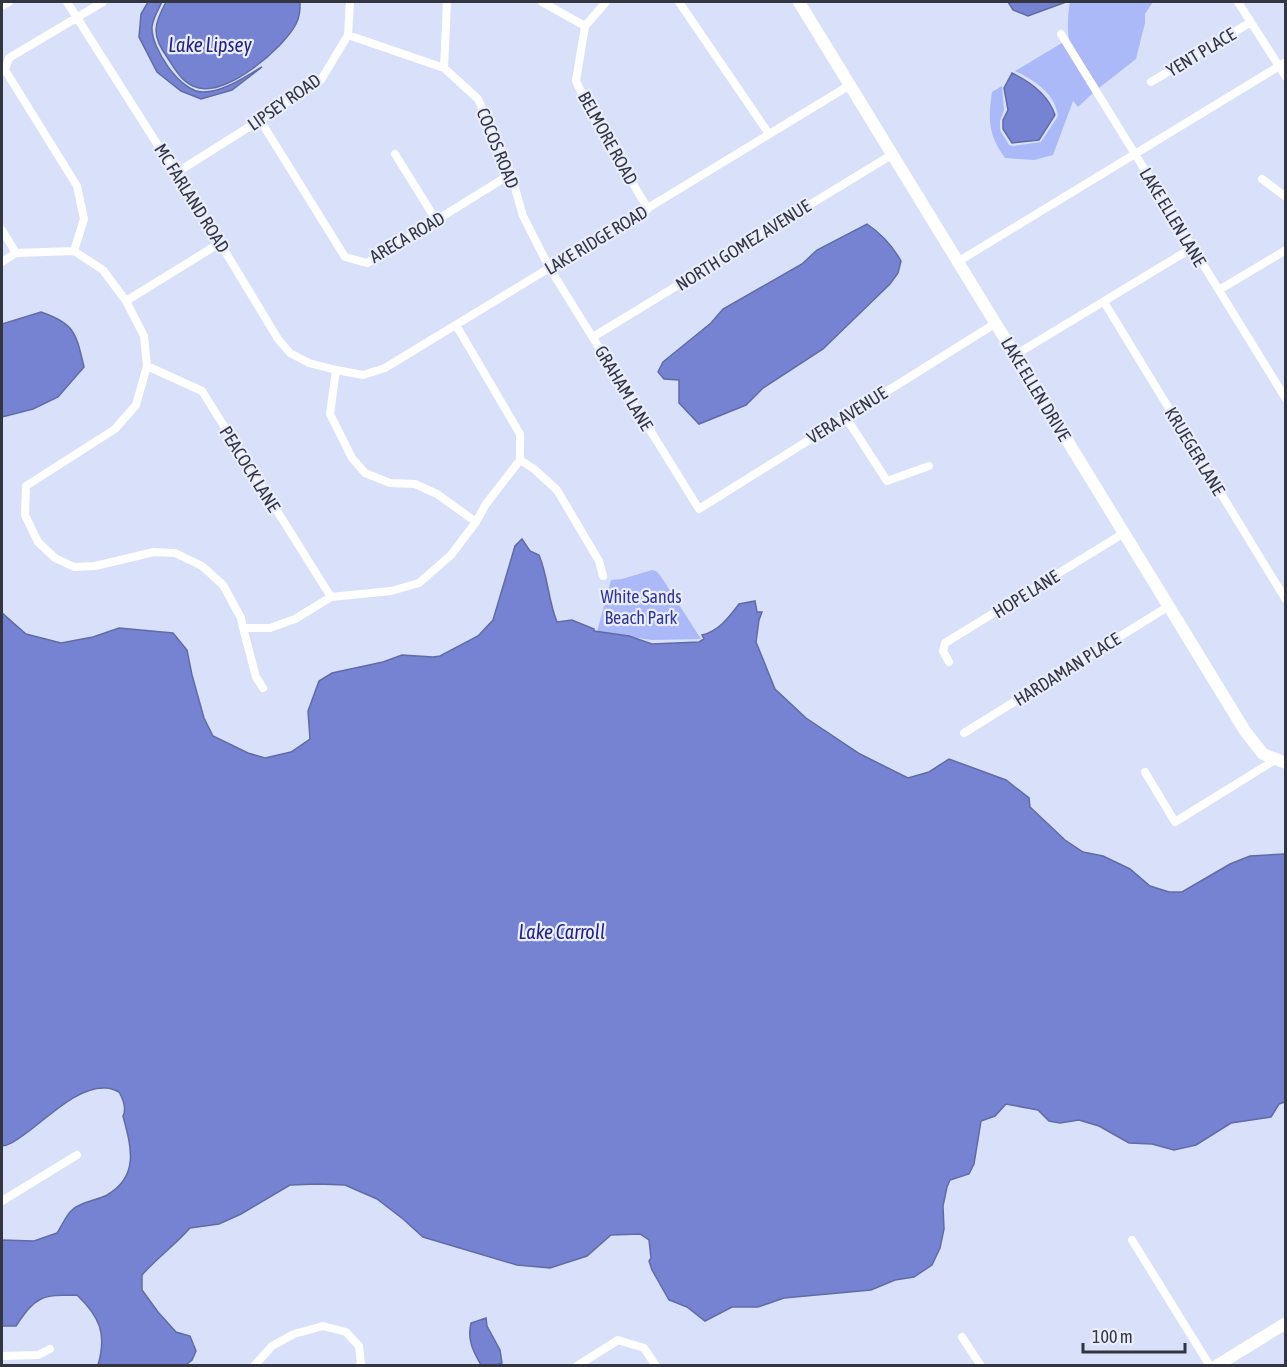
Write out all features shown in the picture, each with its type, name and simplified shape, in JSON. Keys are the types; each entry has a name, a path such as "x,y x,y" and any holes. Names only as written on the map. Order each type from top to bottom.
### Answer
{"street":[{"path":"2,6 9,2"},
{"name":"MC FARLAND ROAD","path":"67,2 176,172 278,339 290,353 309,363 336,370"},
{"path":"74,251 84,219 77,186 4,70 9,58 103,2"},
{"name":"LIPSEY ROAD","path":"176,172 321,80 348,35 350,2"},
{"path":"444,68 447,2"},
{"path":"542,2 585,26 606,2"},
{"path":"679,2 769,135"},
{"name":"LAKE ELLEN DRIVE","path":"799,2 1254,744 1263,754 1280,761"},
{"path":"1238,2 1282,64 1286,77"},
{"name":"YENT PLACE","path":"1151,82 1251,22"},
{"name":"BELMORE ROAD","path":"585,26 576,81 592,115 648,209"},
{"name":"LAKE ELLEN LANE","path":"1061,34 1286,399"},
{"name":"COCOS ROAD","path":"348,35 444,68 478,99 511,174 523,216 549,267"},
{"path":"959,261 1282,64"},
{"name":"LAKE RIDGE ROAD","path":"336,370 363,375 386,368 850,85"},
{"name":"ARECA ROAD","path":"261,120 345,256 367,263 511,174"},
{"path":"395,154 436,220"},
{"name":"NORTH GOMEZ AVENUE","path":"593,337 893,154"},
{"path":"1262,179 1286,196"},
{"path":"2,230 16,253"},
{"path":"126,301 220,243"},
{"path":"1015,355 1192,248"},
{"path":"1219,290 1286,250"},
{"path":"2,262 16,253 74,251 104,270 126,301 144,336 147,366 136,405 115,429 26,486 25,515 38,542 55,558 74,567 95,566 154,552 175,553 202,566 223,585 241,618 256,677 264,688"},
{"name":"GRAHAM LANE","path":"549,267 699,509"},
{"name":"KRUEGER LANE","path":"1104,302 1286,600"},
{"name":"VERA AVENUE","path":"699,509 996,323"},
{"path":"243,628 270,628 296,619 331,597 391,591 419,583 451,555 520,460 520,434 456,325"},
{"name":"PEACOCK LANE","path":"147,366 202,391 331,597"},
{"path":"336,370 330,414 352,458 365,473 390,483 415,484 437,494 476,522"},
{"path":"845,416 887,481 929,466"},
{"path":"520,460 534,469 557,490 599,561 603,576"},
{"name":"HOPE LANE","path":"949,662 943,651 945,643 1124,533"},
{"name":"HARDAMAN PLACE","path":"964,733 1169,606"},
{"path":"1145,772 1175,822 1280,761"},
{"path":"2,1201 77,1155"},
{"path":"1132,1240 1217,1365 1286,1323"},
{"path":"254,1365 272,1346 294,1334 323,1326 346,1332 359,1346 361,1364 359,1365"},
{"path":"962,1337 981,1365"},
{"path":"577,1365 618,1340 645,1348 656,1365"},
{"path":"2,1356 38,1355 50,1349"}],"green space":[{"path":"1070,2 1153,2 1145,14 1136,59 1099,88 1069,39"},
{"path":"1062,43 1093,93 1078,107 1073,101 1053,155 1034,160 1005,158 992,134 990,110 992,92 1002,86 1004,110 1000,130 1009,145 1041,142 1058,116 1056,108 1043,88 1015,71"},
{"name":"White Sands Beach Park","path":"652,570 660,575 701,639 652,640 597,632 611,580"}],"water":[{"path":"148,2 162,2 152,27 153,36 168,67 185,85 203,92 219,90 262,67 232,90 201,99 181,91 157,72 139,37 141,14"},
{"name":"Lake Lipsey","path":"166,2 300,2 300,8 297,21 289,34 254,68 225,84 211,88 199,88 188,84 180,76 158,42 157,23"},
{"path":"1008,2 1066,2 1028,16 1013,10"},
{"path":"1012,73 1026,80 1038,90 1048,101 1055,115 1039,140 1012,143 1003,129 1003,120 1008,110 1004,88"},
{"path":"867,224 886,240 901,261 898,273 890,284 823,349 763,388 746,405 699,424 679,403 679,380 664,379 658,372 663,362 711,323 723,309 802,264 817,250"},
{"path":"41,312 61,321 73,332 84,367 58,397 33,409 2,417 2,324"},
{"name":"Lake Carroll","path":"522,539 530,551 539,555 557,622 572,620 594,631 629,636 652,644 699,642 704,639 702,635 719,627 739,604 755,601 757,612 762,612 756,642 775,689 806,718 860,754 908,778 929,772 949,759 1006,780 1029,798 1030,807 1065,840 1083,852 1103,856 1130,869 1150,886 1169,892 1182,892 1230,864 1250,856 1285,854 1285,1102 1279,1104 1271,1117 1231,1123 1196,1145 1174,1150 1152,1144 1129,1143 1099,1126 1079,1120 1060,1123 1049,1121 1038,1110 1006,1104 995,1116 981,1121 974,1164 969,1174 950,1180 943,1206 944,1229 940,1248 932,1265 914,1277 895,1280 871,1290 784,1298 758,1307 732,1307 705,1321 687,1307 669,1300 649,1261 651,1258 649,1240 640,1234 611,1235 587,1256 550,1268 517,1265 423,1237 377,1199 345,1185 318,1184 290,1185 241,1214 219,1224 190,1228 142,1275 142,1290 158,1312 176,1332 190,1336 196,1351 192,1360 186,1365 98,1365 102,1344 100,1327 91,1311 77,1295 40,1299 29,1308 16,1326 2,1326 2,1240 34,1241 57,1233 72,1210 107,1195 125,1179 129,1170 130,1149 123,1116 125,1110 123,1101 119,1092 108,1088 95,1089 72,1098 17,1140 2,1146 2,613 26,634 61,643 93,637 119,628 173,633 187,650 204,718 213,736 248,753 265,758 291,752 310,739 308,711 319,681 332,673 383,662 402,655 440,656 478,636 493,620 515,546"},
{"path":"486,1318 487,1326 500,1350 502,1363 496,1365 481,1365 470,1340 471,1323"}]}
